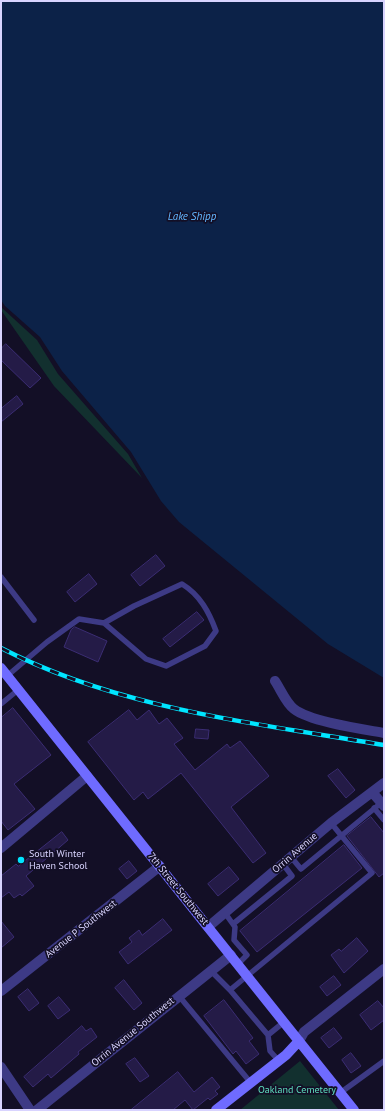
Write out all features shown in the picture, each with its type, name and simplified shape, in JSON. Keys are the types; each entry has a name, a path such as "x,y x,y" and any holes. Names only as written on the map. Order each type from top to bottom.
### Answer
{"street":[{"name":"7th Street Southwest","path":"4,672 354,1110"},
{"path":"275,681 291,706 301,713 340,725 384,733"},
{"path":"1,848 87,776"},
{"name":"Orrin Avenue","path":"208,927 331,823 384,783"},
{"path":"372,792 380,806"},
{"name":"Avenue P Southwest","path":"1,991 160,866"},
{"name":"Orrin Avenue Southwest","path":"37,1110 210,970 231,955"},
{"path":"216,1110 279,1061 299,1041 304,1032 384,969"},
{"path":"1,1067 30,1110"}],"lane":[{"path":"1,577 34,620"},
{"path":"4,672 79,619 104,624 146,659 166,666 204,646 216,631 210,615 194,591 182,584 134,606 104,624"},
{"path":"1,704 18,690"},
{"path":"287,861 301,869 341,835 380,806 384,820"},
{"path":"230,990 372,873 331,823"},
{"path":"233,924 292,876 287,861"},
{"path":"225,913 235,927 234,940 247,955 238,964"},
{"path":"210,970 230,990 268,1036 270,1051 279,1061"},
{"path":"179,996 251,1083"},
{"path":"268,1036 284,1022"},
{"path":"340,1093 384,1061"}],"green space":[{"path":"1,307 37,340 58,374 128,454 142,478 54,386 1,310"},
{"name":"Oakland Cemetery","path":"300,1061 339,1110 240,1110"}],"water":[{"name":"Lake Shipp","path":"1,1 384,1 384,678 328,644 179,522 161,501 131,452 62,371 40,337 5,306 1,300"}],"building":[{"path":"6,344 41,378 30,388 1,360 1,349"},
{"path":"17,396 23,404 1,422 1,409"},
{"path":"156,555 165,566 140,586 131,575"},
{"path":"89,574 97,584 75,602 67,592"},
{"path":"197,612 204,620 170,647 163,639"},
{"path":"75,627 107,641 98,662 64,647 71,630"},
{"path":"13,708 51,755 14,784 35,809 8,830 1,821 1,718"},
{"path":"129,710 137,720 149,710 159,724 167,718 183,738 174,744 195,770 227,744 230,748 240,741 269,776 231,807 266,853 253,863 181,773 148,799 143,792 134,800 88,742"},
{"path":"196,729 209,730 208,739 195,738"},
{"path":"338,769 355,790 346,798 328,776"},
{"path":"371,817 384,833 384,873 379,877 347,836"},
{"path":"62,832 68,840 26,876 34,886 22,896 20,894 14,898 9,892 1,898 1,876 16,864 18,866"},
{"path":"344,845 362,868 257,952 240,931"},
{"path":"129,861 137,871 127,879 119,869"},
{"path":"229,867 239,879 218,896 208,884"},
{"path":"163,919 172,930 128,964 119,952 132,942 129,938 139,930 142,935"},
{"path":"1,921 14,937 1,948"},
{"path":"357,938 368,951 344,973 331,955 339,949 341,951"},
{"path":"334,976 341,985 327,996 320,987"},
{"path":"124,980 142,1003 134,1010 115,988"},
{"path":"28,989 39,1003 29,1011 18,997"},
{"path":"59,997 70,1010 58,1019 48,1006"},
{"path":"224,1000 253,1038 249,1041 259,1054 246,1064 236,1051 233,1054 204,1016"},
{"path":"378,1001 384,1008 384,1020 371,1030 360,1015"},
{"path":"82,1026 86,1031 91,1028 97,1037 78,1052 79,1054 51,1078 48,1074 33,1087 24,1077"},
{"path":"334,1028 342,1038 329,1048 321,1038"},
{"path":"351,1053 361,1066 351,1073 342,1060"},
{"path":"135,1058 149,1076 140,1082 126,1064"},
{"path":"178,1072 194,1092 212,1077 220,1087 215,1091 218,1094 210,1100 208,1098 193,1110 185,1100 173,1110 131,1110"}],"railway":[{"path":"1,648 46,669 92,686 140,700 237,721 384,745"}],"place":[{"name":"South Winter Haven School","path":"21,860"}]}
